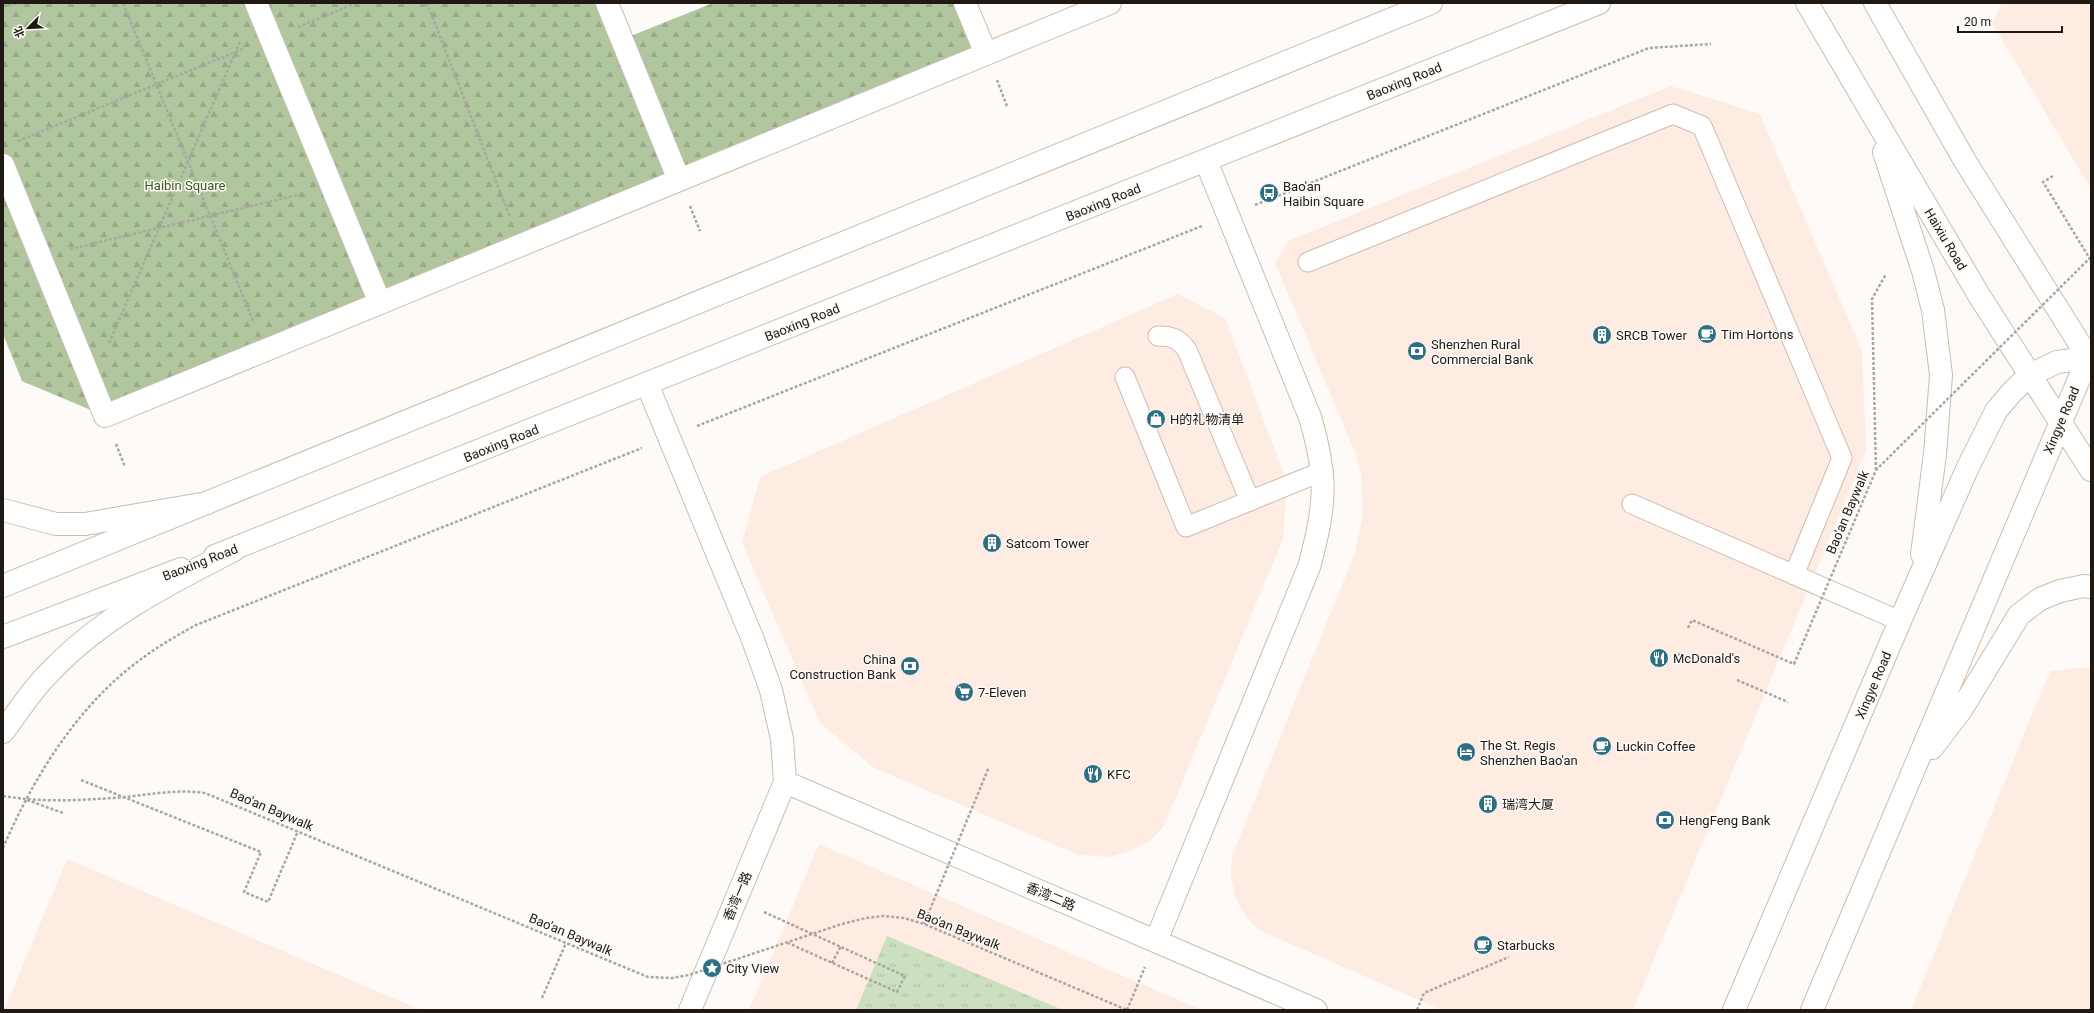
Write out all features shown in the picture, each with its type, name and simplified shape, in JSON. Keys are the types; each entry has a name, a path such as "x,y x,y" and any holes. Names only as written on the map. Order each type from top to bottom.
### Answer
{"main road":[{"path":"607,3 679,180"},
{"path":"965,3 986,54"},
{"path":"3,165 105,416 1110,3"},
{"path":"3,586 1431,3"},
{"name":"Baoxing Road","path":"3,637 234,550 1599,3"},
{"name":"Haixiu Road","path":"1807,3 1980,297 2091,470"},
{"path":"1875,3 1965,161 2090,360"},
{"path":"257,4 380,303"},
{"path":"1868,107 1923,271 1933,310 1938,344 1941,376 1939,414 1918,581"},
{"path":"1156,941 1309,567 1319,532 1324,501 1323,471 1319,447 1310,417 1206,161"},
{"name":"Xingye Road","path":"1734,1010 1900,621 1968,467 1996,411 2012,392 2030,375 2057,362 2090,360 2060,423 1913,775 1812,1010"},
{"path":"647,384 753,640 771,690 782,739 785,782"},
{"path":"3,510 56,524 85,524 207,503"},
{"path":"3,732 48,672 78,644 113,618 154,591 234,550"},
{"path":"1913,775 1961,710 2019,615 2040,599 2060,590 2084,586 2091,587"},
{"name":"香湾一路","path":"690,1010 785,782"},
{"name":"香湾二路","path":"785,782 1316,1010"}],"lane":[{"path":"1308,262 1673,114 1702,126 1842,458 1794,575"},
{"path":"1158,336 1170,336 1179,340 1187,350 1250,501"},
{"path":"1125,377 1186,527 1323,471"},
{"path":"1632,504 1900,621"}],"path":[{"path":"3,6 21,3"},
{"path":"122,3 188,160 265,350"},
{"path":"18,142 356,3"},
{"path":"427,3 521,244"},
{"path":"92,382 257,4"},
{"path":"3,848 27,800 68,732 103,692 144,657 196,625 1649,48 1711,44"},
{"path":"2053,176 2043,182 2090,258"},
{"path":"40,255 159,229 332,187"},
{"name":"Bao'an Baywalk","path":"1688,628 1692,620 1794,664 1876,470 2090,258"},
{"path":"1876,470 1872,299 1886,274"},
{"path":"1678,654 1685,657"},
{"path":"1737,680 1788,702"},
{"path":"924,924 989,767"},
{"path":"81,780 261,852 244,892 268,902 298,831"},
{"name":"Bao'an Baywalk","path":"3,796 38,800 80,800 193,791 205,793 648,976 660,978 689,974 788,943 842,924 866,918 884,916 904,918 924,924 1127,1010"},
{"path":"27,800 63,813"},
{"path":"736,899 905,976 897,992 788,943"},
{"path":"1127,1010 1156,941"},
{"path":"542,998 566,943"},
{"path":"832,963 840,946"},
{"path":"1417,1010 1424,993 1509,957"}],"shaded area":[{"path":"2002,3 2091,3 2091,189 1992,23"},
{"path":"1671,86 1760,114 1862,351 1866,451 1633,1010 1441,1010 1259,930 1245,916 1235,896 1231,875 1232,856 1355,553 1363,515 1361,472 1355,452 1275,263 1288,241"},
{"path":"1178,294 1225,318 1287,482 1283,539 1164,826 1149,842 1128,852 1107,857 1079,855 874,768 820,723 742,543 760,477"},
{"path":"2091,667 2091,1010 1911,1010 2050,671"},
{"path":"819,844 1202,1010 749,1010"},
{"path":"67,859 421,1010 4,1010"}],"green space":[{"name":"Haibin Square","path":"3,3 595,3 611,44 713,3 965,3 986,54 105,416 22,381 3,334"},
{"path":"887,936 1063,1010 856,1010"}],"place":[{"name":"Bao'an Haibin Square","path":"1269,193"},
{"name":"Tim Hortons","path":"1707,334"},
{"name":"SRCB Tower","path":"1602,335"},
{"name":"Shenzhen Rural Commercial Bank","path":"1417,351"},
{"name":"H的礼物清单","path":"1156,419"},
{"name":"Satcom Tower","path":"992,543"},
{"name":"McDonald's","path":"1659,658"},
{"name":"China Construction Bank","path":"910,666"},
{"name":"7-Eleven","path":"964,692"},
{"name":"Luckin Coffee","path":"1602,746"},
{"name":"The St. Regis Shenzhen Bao'an","path":"1466,752"},
{"name":"KFC","path":"1093,774"},
{"name":"瑞湾大厦","path":"1488,804"},
{"name":"HengFeng Bank","path":"1665,820"},
{"name":"Starbucks","path":"1483,945"},
{"name":"City View","path":"712,968"}]}
